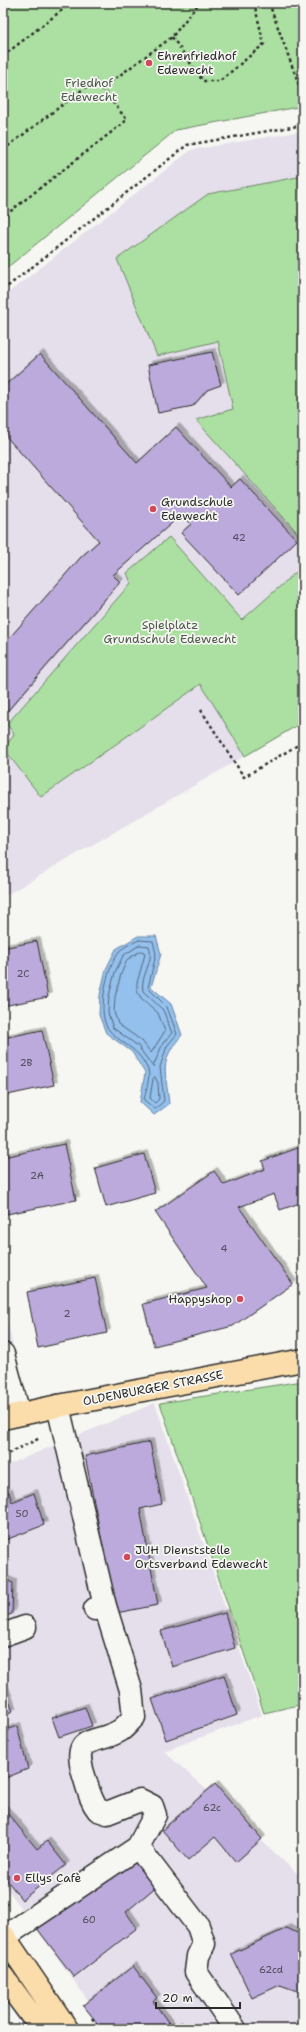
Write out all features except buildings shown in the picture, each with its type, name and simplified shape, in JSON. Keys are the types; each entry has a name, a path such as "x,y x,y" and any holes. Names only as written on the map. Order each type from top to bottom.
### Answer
{"main road":[{"name":"OLDENBURGER STRASSE","path":"11,1416 303,1360"},
{"path":"4,1936 67,2029"},
{"path":"3,1977 31,2014 46,2029"}],"lane":[{"path":"3,1354 11,1416"},
{"path":"4,1936 138,1847 155,1815 152,1806 140,1800 107,1813 98,1810 92,1802 79,1760 80,1751 86,1742 121,1730 134,1716 131,1690 100,1607 58,1406"},
{"path":"3,1635 25,1627"},
{"path":"138,1847 198,1926 204,1944 198,1956 196,1972 235,2029"}],"path":[{"path":"3,10 12,3"},
{"path":"3,56 71,3"},
{"path":"101,89 172,37 199,3"},
{"path":"172,37 203,81 220,81 264,44 254,3"},
{"path":"269,3 303,96"},
{"path":"3,150 95,80 127,120 3,217"},
{"path":"3,290 187,145 303,125"},
{"path":"200,710 244,777 303,742"}],"shaded area":[{"name":"Grundschule Edewecht","path":"303,131 303,722 3,897 3,297 191,150"},
{"path":"3,1302 20,1378 3,1382"},
{"path":"155,1403 262,1715 164,1751 303,1879 303,2029 109,2029 3,1883 3,1467"}],"green space":[{"name":"Friedhof Edewecht","path":"3,3 303,3 303,106 176,130 3,271"},
{"path":"303,176 303,539 196,420 233,409 218,341 157,356 117,259 208,194"},
{"name":"Spielplatz Grundschule Edewecht","path":"169,537 242,620 303,566 303,722 245,756 201,684 41,797 4,749 14,734 7,724 131,583 127,573"},
{"path":"303,1381 303,1704 264,1713 160,1403"}],"water":[{"path":"138,936 156,936 161,954 151,987 171,1004 182,1035 174,1044 169,1053 165,1067 169,1104 154,1115 140,1102 145,1073 132,1052 106,1033 99,1015 100,995 106,969 116,949"}],"place":[{"name":"Ehrenfriedhof Edewecht","path":"149,63"},
{"name":"Grundschule Edewecht","path":"153,509"},
{"name":"Happyshop","path":"240,1299"},
{"name":"JUH Dienststelle Ortsverband Edewecht","path":"127,1557"},
{"name":"Ellys Cafè","path":"17,1878"}]}
